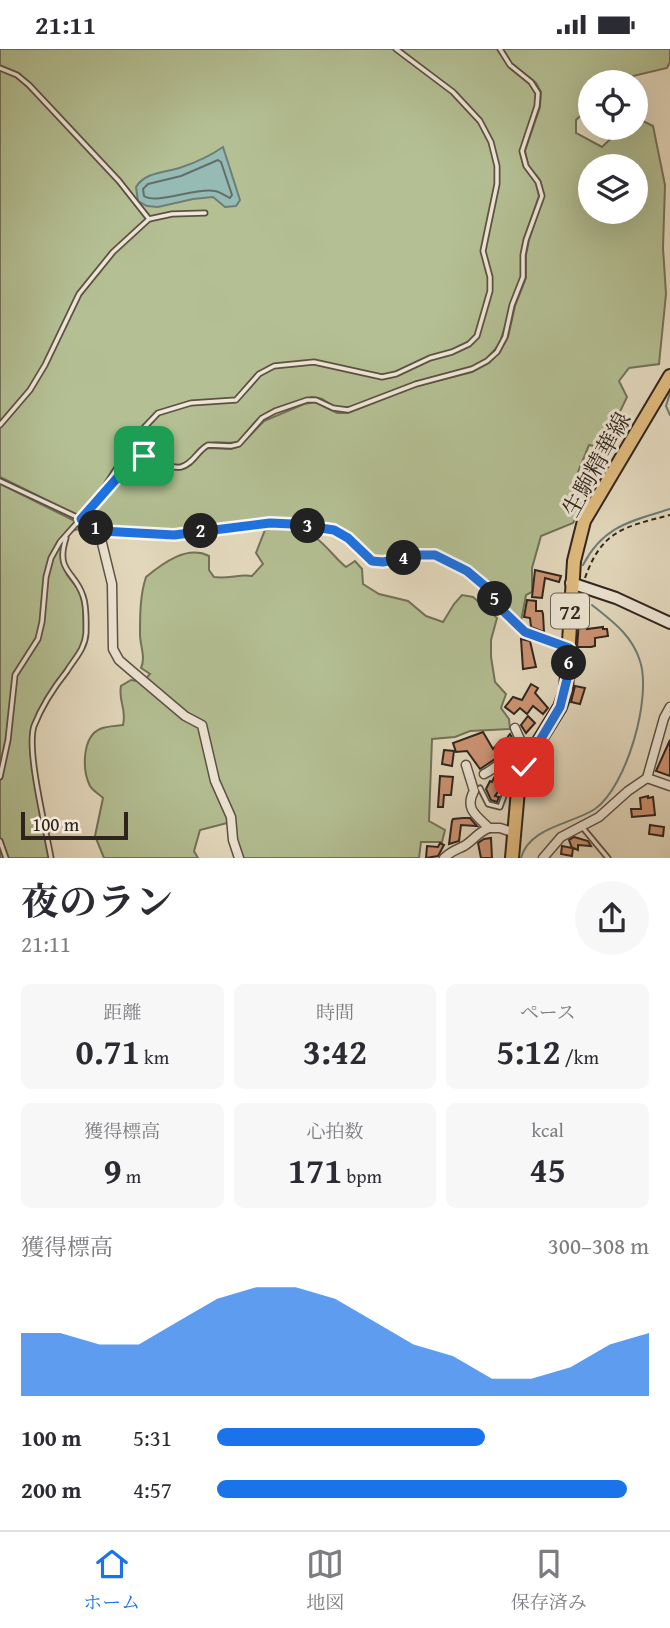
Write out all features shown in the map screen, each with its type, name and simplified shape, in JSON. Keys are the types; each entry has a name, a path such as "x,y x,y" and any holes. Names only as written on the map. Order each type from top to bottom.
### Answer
{"main road":[{"name":"生駒精華線","path":"512,858 519,779 526,749 560,707 568,675 578,582 573,561 584,521 670,376"}],"street":[{"path":"239,858 233,840 231,817 215,781 202,725 185,716 133,672 119,660 113,649 112,584 101,531 174,535 270,523 292,524 334,530 348,538 372,561 435,555 467,571 486,587 501,609 525,632 569,648"},
{"path":"578,582 670,623"},
{"path":"542,858 561,837 609,810 628,790 647,778 664,718 670,707"},
{"path":"484,774 526,749 515,728"},
{"path":"466,765 474,791 468,800 469,806 489,828"},
{"path":"647,778 670,786"},
{"path":"443,858 480,831 489,828 515,833"}],"lane":[{"path":"92,506 139,433 163,410 191,403 236,400 259,374 274,366 314,362 382,377 396,374 469,344 477,336 490,291 490,277 483,251 497,184 497,166 491,142 471,109 396,49"},
{"path":"0,776 8,740 15,675 38,639 51,558 60,542 132,461 152,456 170,466 181,467 191,462 208,446 239,444 258,422 275,411 312,399 338,410 353,409 416,384 472,369 497,352 505,337 512,305 523,277 526,240 542,195 538,182 526,166 522,151 537,106 538,93 531,82 510,65 500,49"},
{"path":"0,68 17,75 29,85 119,181 149,219"},
{"path":"0,425 30,390 46,365 79,294 113,252 149,219 172,214 205,213"},
{"path":"0,481 101,531"},
{"path":"51,858 31,741 36,721 79,655 86,637 84,598 64,562 64,545 68,533"},
{"path":"480,788 488,804 500,807 509,782 519,779"},
{"path":"582,826 608,858"},
{"path":"0,841 6,858"}],"path":[{"path":"578,582 596,550 608,539 625,527 670,515"}],"green space":[{"path":"0,49 497,49 509,67 530,83 536,93 535,106 520,151 524,167 536,183 539,196 524,239 521,277 499,345 486,359 471,367 415,382 352,407 334,407 322,399 312,397 274,409 256,421 238,442 208,443 183,464 172,464 152,455 139,456 131,460 79,516 0,477"},
{"path":"503,49 670,49 667,68 648,73 648,70 578,70 578,140 589,140 602,147 609,140 648,140 648,124 653,126 665,185 663,248 666,294 659,364 629,368 619,381 627,397 614,424 621,436 611,450 589,445 576,477 590,488 573,523 541,536 532,568 532,592 526,595 521,621 504,607 488,585 435,552 373,558 349,536 315,524 174,532 101,528 87,518 134,463 148,459 169,468 182,469 208,448 231,449 240,446 264,421 304,404 316,402 337,413 348,413 417,386 472,372 489,363 499,353 508,337 515,306 526,278 529,240 544,195 540,180 528,165 525,151 540,107 541,92 536,83 512,64"},
{"path":"0,484 87,527 67,532 62,545 62,563 83,598 84,636 78,654 64,671 35,721 30,735 49,858 0,858"},
{"path":"282,527 316,538 346,567 355,561 362,569 363,584 379,594 408,601 426,616 443,622 462,595 473,597 497,618 491,640 491,657 495,682 506,694 501,708 509,719 510,729 470,731 455,737 432,739 429,821 445,830 442,842 421,842 419,858 240,858 230,824 227,823 200,830 194,851 198,858 104,858 95,836 103,798 94,791 87,779 85,755 94,733 102,728 123,725 121,686 131,680 143,682 150,674 141,668 143,660 140,612 146,577 168,561 192,553 209,556 209,570 214,577 252,576 263,564 256,553 265,530"}],"water":[{"path":"223,147 240,200 236,206 225,207 213,197 158,207 147,206 138,201 136,187 145,178 193,163"}],"building":[{"path":"535,570 561,576 559,582 545,578 542,598 532,597"},
{"path":"527,600 536,601 536,611 542,611 544,632 531,627 530,618 524,617"},
{"path":"579,622 587,623 587,629 603,627 607,629 608,636 595,638 595,646 577,647"},
{"path":"521,639 530,641 536,667 523,669"},
{"path":"531,684 538,688 535,693 548,708 543,714 533,706 527,714 520,708 514,714 505,707 513,697 522,700"},
{"path":"575,686 585,688 580,704 571,702"},
{"path":"528,716 535,723 526,733 521,725"},
{"path":"483,732 493,749 510,734 514,741 480,769 467,751 456,752 453,743"},
{"path":"670,740 670,776 656,771"},
{"path":"444,750 454,751 452,766 442,764"},
{"path":"510,763 513,764 509,776 495,796 499,797 497,802 491,800 486,789 490,781"},
{"path":"440,776 453,777 451,795 444,795 443,807 438,807"},
{"path":"653,797 655,815 632,817 631,809 641,809 640,798"},
{"path":"470,818 477,826 461,825 459,841 449,844 453,819"},
{"path":"650,825 664,827 663,836 649,834"},
{"path":"574,837 588,841 591,846 578,845 578,850 573,848 572,856 561,854 562,846 572,848 569,840"},
{"path":"491,838 492,858 481,858 478,843"},
{"path":"440,843 444,845 438,856 426,858 427,846 438,847"}],"waterway":[{"path":"670,393 666,406 670,415"},
{"path":"583,565 609,533 631,522 670,509"},
{"path":"521,858 533,839 552,827 586,814 607,798 634,740 643,696 640,661 627,636 592,605"}],"route":[{"path":"144,456 132,461 81,519 101,531 174,535 270,523 292,524 334,530 348,538 372,561 435,555 453,562 486,587 501,609 525,632 569,648 566,690 560,707 524,767"}]}
